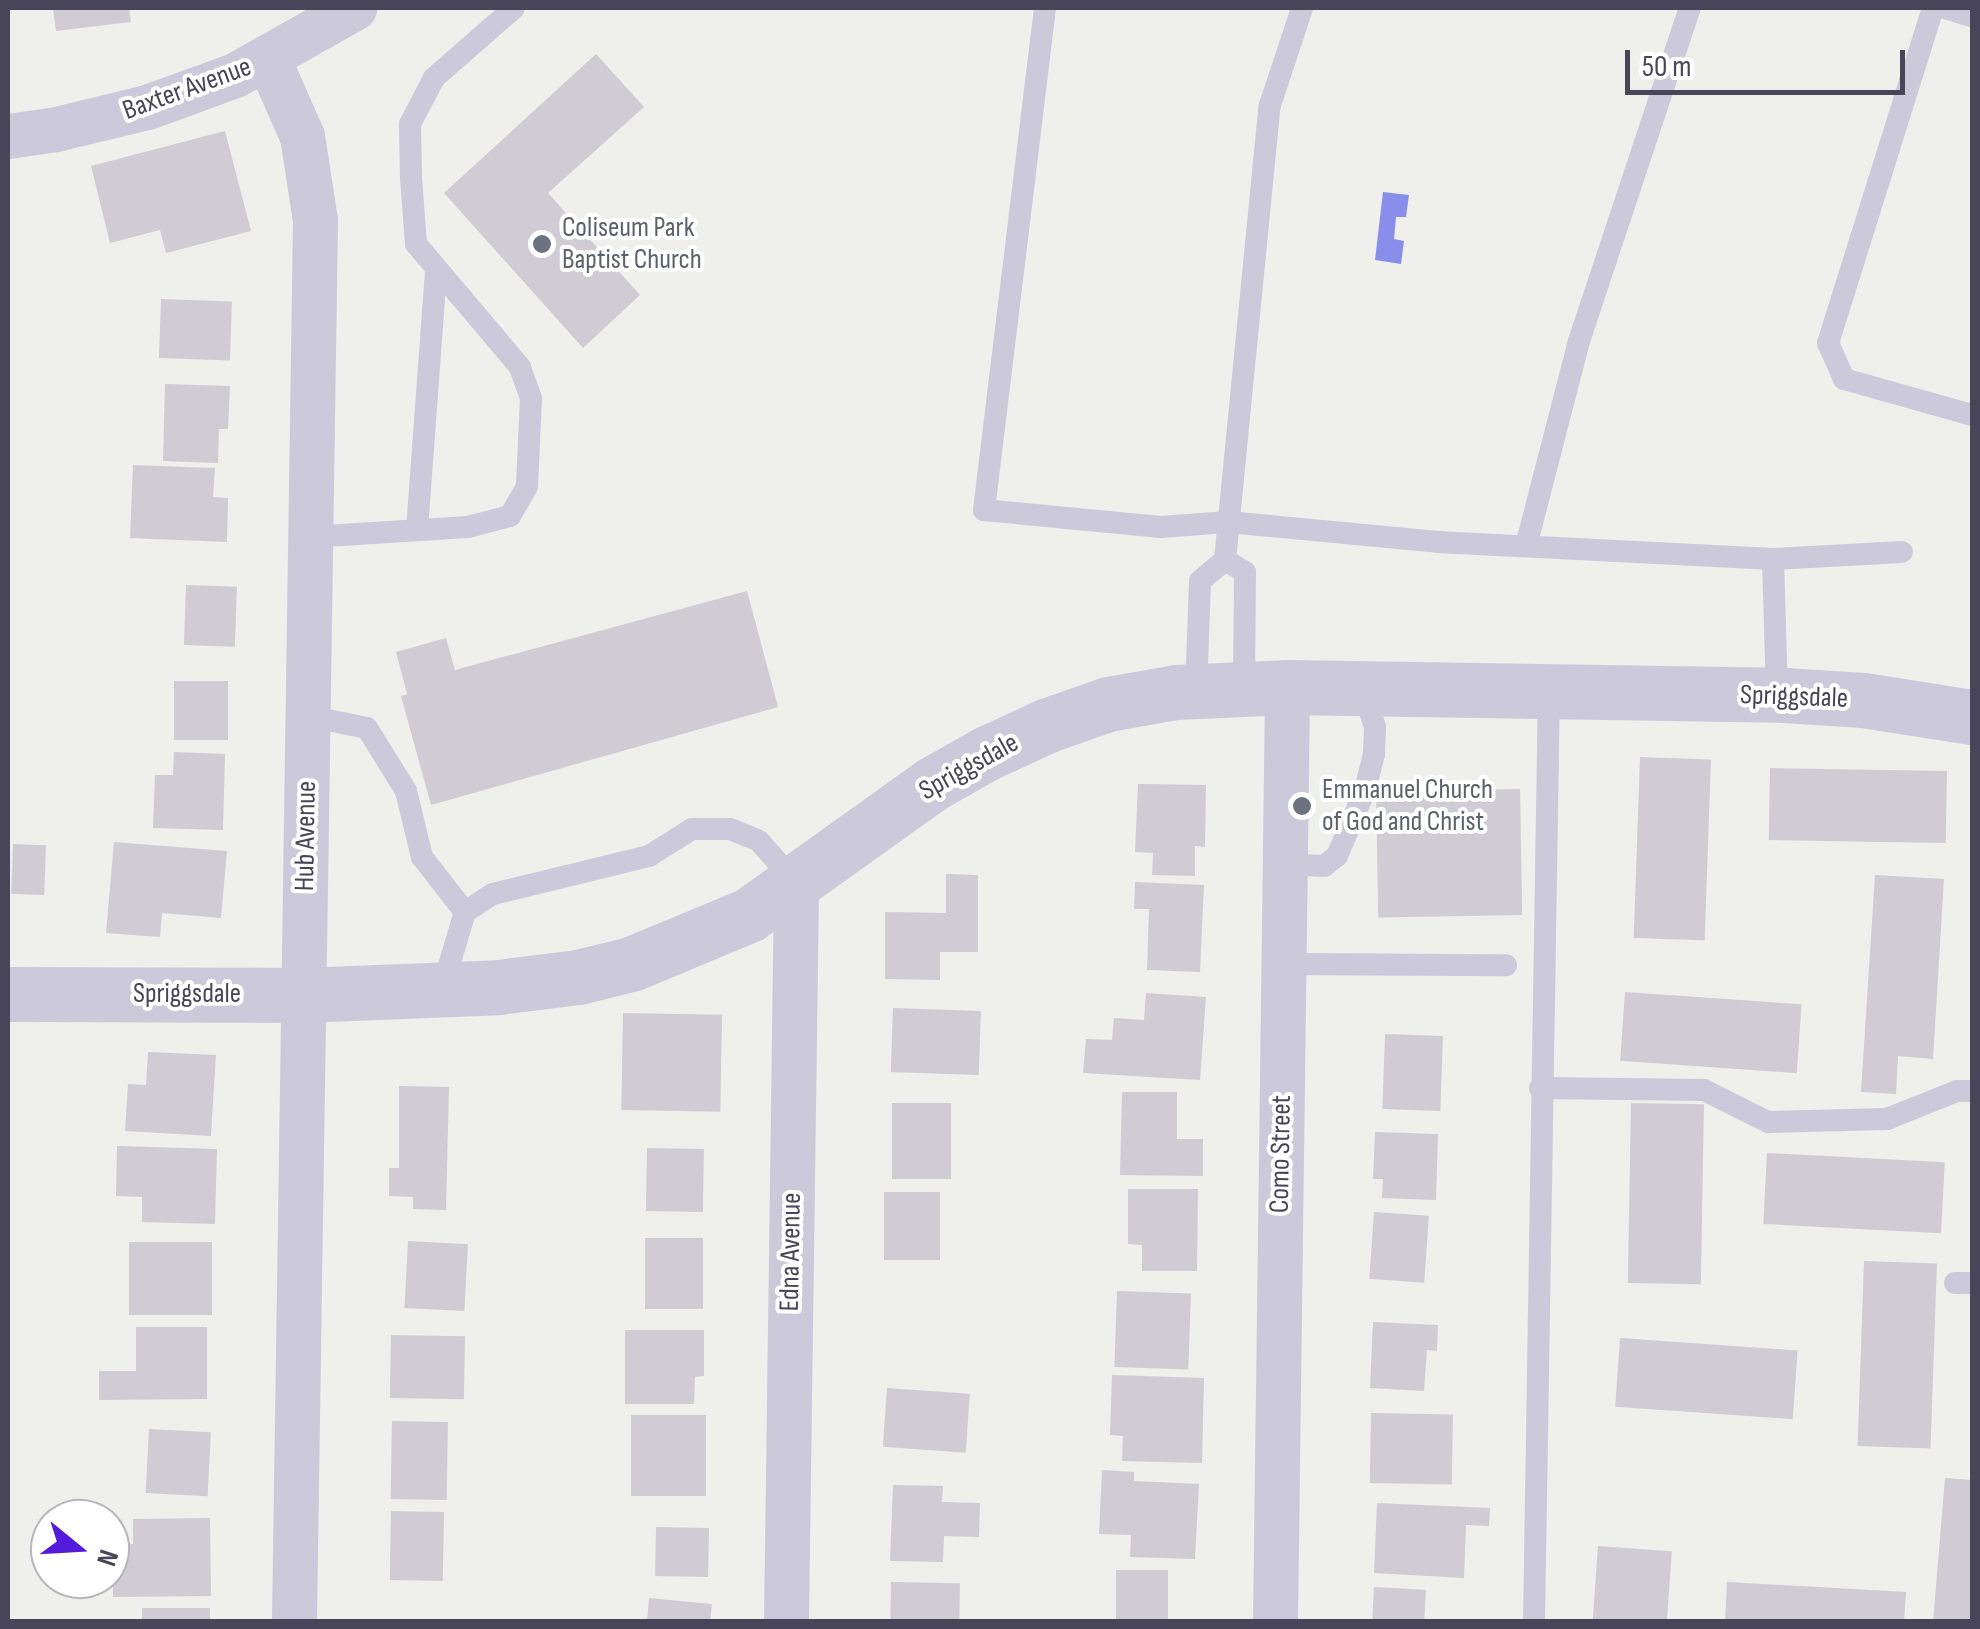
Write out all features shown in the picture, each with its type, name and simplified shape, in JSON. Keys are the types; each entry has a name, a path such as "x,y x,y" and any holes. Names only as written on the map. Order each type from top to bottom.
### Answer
{"street":[{"name":"Baxter Avenue","path":"8,136 148,107 268,60 354,8"},
{"name":"Hub Avenue","path":"268,60 302,136 316,220 294,1622"},
{"name":"Spriggsdale","path":"8,994 303,995 442,989 578,977 631,964 749,915 932,784 987,753 1048,724 1108,704 1242,689 1362,688 1777,695 1863,700 1972,716"},
{"name":"Como Street","path":"1242,689 1284,864 1274,1622"},
{"name":"Edna Avenue","path":"786,1622 796,883"}],"lane":[{"path":"310,536 468,527 510,516 527,486 531,398 520,367 416,244 410,124 434,78 514,8"},
{"path":"1045,8 984,510 1160,527 1228,522 1526,546 1773,559 1902,552"},
{"path":"1242,689 1200,580 1225,560 1270,105 1302,8"},
{"path":"1526,546 1579,341 1690,8"},
{"path":"1933,8 1828,344 1844,379 1972,415"},
{"path":"1945,8 1972,16"},
{"path":"416,530 436,270"},
{"path":"1773,559 1777,695"},
{"path":"1225,560 1245,572 1242,689"},
{"path":"1284,864 1324,866 1338,856 1350,818 1365,790 1374,754 1375,727 1362,688"},
{"path":"1534,1622 1549,692"},
{"path":"308,716 367,728 406,791 422,857 466,912"},
{"path":"442,989 466,912 493,894 649,856 692,829 730,829 758,841 796,883"},
{"path":"1283,964 1506,964"},
{"path":"1540,1088 1704,1090 1768,1122 1887,1119 1957,1091 1972,1091"}],"water":[{"path":"1383,192 1409,195 1406,217 1396,217 1394,239 1404,241 1401,264 1375,260"}],"building":[{"path":"53,8 129,8 131,22 56,31"},
{"name":"Coliseum Park Baptist Church","path":"596,54 644,107 548,193 640,295 583,348 444,193"},
{"path":"225,131 251,231 166,253 160,230 110,243 91,166"},
{"path":"161,299 232,301 230,360 159,358"},
{"path":"165,384 230,386 228,429 219,429 218,463 163,461"},
{"path":"133,465 215,468 213,497 228,498 227,542 130,538"},
{"path":"186,585 237,587 235,647 184,645"},
{"path":"747,591 778,707 431,805 401,696 407,694 396,652 446,638 455,670"},
{"path":"174,681 228,681 228,740 174,740"},
{"path":"174,752 225,754 223,830 153,828 155,775 173,775"},
{"path":"1640,757 1711,759 1705,940 1634,938"},
{"path":"1770,768 1947,771 1946,843 1769,840"},
{"path":"1138,784 1206,785 1205,847 1195,846 1195,876 1152,875 1153,853 1135,852"},
{"path":"1520,789 1522,915 1378,917 1376,792"},
{"path":"114,842 227,851 221,918 162,913 160,937 106,933"},
{"path":"13,844 46,845 44,895 11,894"},
{"path":"946,874 978,875 978,952 940,952 940,980 885,979 885,912 946,913"},
{"path":"1875,875 1944,879 1933,1059 1898,1056 1896,1094 1861,1092"},
{"path":"1135,882 1204,885 1200,972 1147,970 1149,909 1134,909"},
{"path":"1625,992 1802,1004 1797,1073 1620,1061"},
{"path":"1146,993 1206,997 1200,1080 1083,1073 1086,1039 1112,1040 1114,1018 1144,1020"},
{"path":"893,1008 981,1011 979,1075 891,1072"},
{"path":"623,1013 722,1015 720,1112 621,1110"},
{"path":"1385,1034 1443,1036 1440,1111 1382,1109"},
{"path":"148,1052 216,1055 211,1136 125,1131 128,1084 146,1085"},
{"path":"399,1086 449,1087 446,1210 413,1209 413,1197 389,1196 389,1168 399,1168"},
{"path":"1122,1092 1177,1092 1177,1139 1203,1139 1203,1176 1120,1175"},
{"path":"892,1103 951,1103 951,1179 892,1179"},
{"path":"1631,1103 1704,1104 1701,1284 1628,1283"},
{"path":"1375,1132 1438,1134 1436,1200 1382,1198 1383,1179 1373,1179"},
{"path":"117,1146 217,1149 215,1224 142,1222 142,1197 116,1196"},
{"path":"647,1148 704,1149 703,1212 646,1211"},
{"path":"1767,1153 1945,1162 1941,1233 1763,1224"},
{"path":"1128,1189 1198,1189 1197,1271 1142,1271 1142,1245 1128,1244"},
{"path":"884,1192 940,1192 940,1260 884,1260"},
{"path":"1374,1212 1429,1216 1424,1283 1369,1279"},
{"path":"645,1238 703,1238 703,1309 645,1309"},
{"path":"408,1241 468,1244 464,1311 404,1308"},
{"path":"129,1242 212,1242 212,1315 129,1315"},
{"path":"1864,1261 1937,1264 1930,1448 1858,1446"},
{"path":"1117,1291 1191,1294 1188,1370 1114,1367"},
{"path":"1373,1322 1438,1325 1437,1351 1427,1350 1424,1391 1370,1388"},
{"path":"136,1327 207,1327 207,1399 99,1400 99,1371 136,1371"},
{"path":"625,1330 704,1330 704,1376 695,1377 694,1404 625,1404"},
{"path":"391,1335 465,1336 464,1399 390,1398"},
{"path":"1620,1338 1798,1350 1793,1419 1615,1407"},
{"path":"1112,1375 1204,1378 1202,1463 1122,1461 1123,1436 1110,1435"},
{"path":"887,1388 970,1394 966,1453 883,1447"},
{"path":"1371,1413 1453,1414 1452,1484 1370,1483"},
{"path":"631,1415 706,1415 706,1496 631,1496"},
{"path":"392,1421 448,1422 447,1500 391,1499"},
{"path":"149,1429 211,1432 208,1496 146,1493"},
{"path":"1102,1470 1134,1472 1134,1481 1199,1484 1195,1559 1130,1557 1131,1535 1099,1534"},
{"path":"1945,1478 1972,1480 1972,1622 1933,1622"},
{"path":"893,1485 943,1486 942,1502 980,1503 979,1537 944,1536 943,1562 890,1561"},
{"path":"1377,1503 1490,1508 1489,1526 1466,1525 1464,1578 1374,1573"},
{"path":"391,1511 444,1512 443,1581 390,1580"},
{"path":"210,1518 211,1596 130,1597 133,1519"},
{"path":"656,1527 709,1528 708,1577 655,1576"},
{"path":"1598,1546 1672,1551 1667,1622 1593,1622"},
{"path":"1116,1570 1168,1570 1168,1622 1116,1622"},
{"path":"891,1582 960,1583 959,1622 890,1622"},
{"path":"1727,1582 1906,1592 1904,1622 1725,1622"},
{"path":"1374,1587 1426,1590 1424,1622 1372,1622"},
{"path":"649,1598 712,1604 710,1622 647,1622"},
{"path":"142,1608 210,1608 210,1622 142,1622"}],"place":[{"name":"Coliseum Park Baptist Church","path":"542,244"},
{"name":"Emmanuel Church of God and Christ","path":"1302,806"}]}
